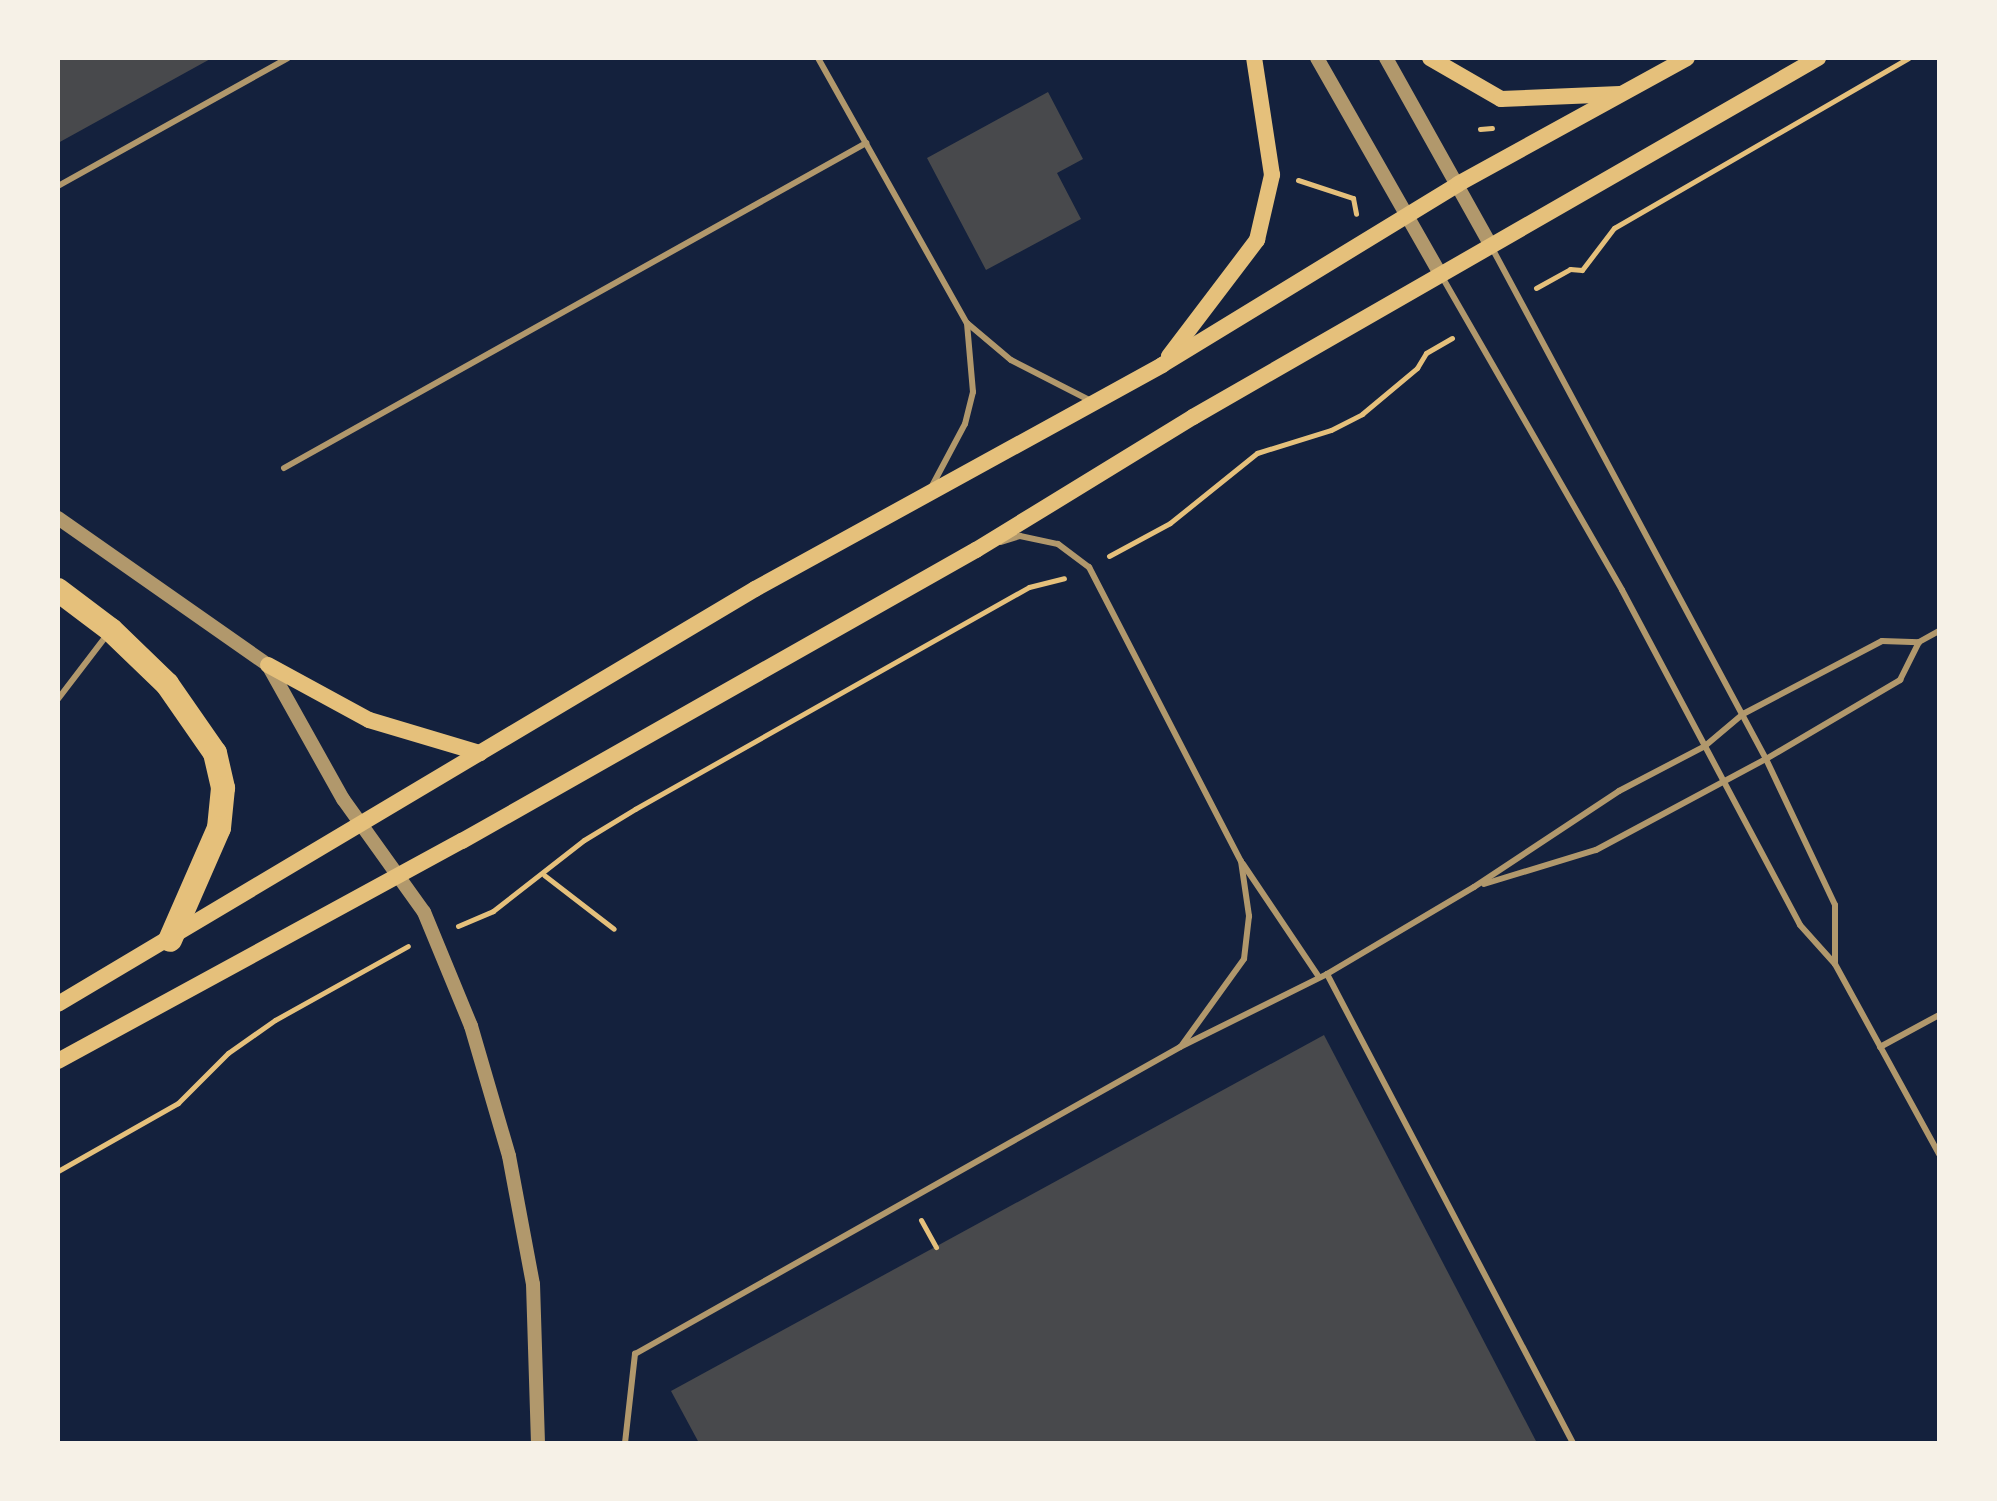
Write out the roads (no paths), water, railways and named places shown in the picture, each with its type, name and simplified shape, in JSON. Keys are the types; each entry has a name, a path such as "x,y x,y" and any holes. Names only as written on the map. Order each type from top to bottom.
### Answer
{"highway":[{"path":"58,590 111,630 195,717 220,770 219,828 170,940"}],"main road":[{"path":"1162,365 1257,240 1272,175 1254,58"},
{"path":"1430,58 1501,99 1626,94"},
{"path":"58,1004 929,490 1162,365 1458,184 1687,58"},
{"path":"58,1061 976,550 1193,417 1818,58"},
{"path":"268,665 369,720 480,753"}],"street":[{"path":"1317,58 1409,213 1441,275"},
{"path":"1386,58 1490,244"},
{"path":"58,518 268,665 361,826 400,873 435,935 458,989 509,1156 533,1284 538,1443"}],"lane":[{"path":"58,186 288,58"},
{"path":"818,58 967,323 1011,360 1091,401"},
{"path":"284,468 866,143"},
{"path":"1490,244 1766,759 1835,905 1835,964"},
{"path":"1441,275 1705,746 1800,925 1835,964 1939,1154"},
{"path":"929,490 965,424 973,392 967,323"},
{"path":"976,550 1020,536 1058,544 1089,567 1241,861 1319,977"},
{"path":"58,699 111,630"},
{"path":"625,1443 635,1354 1180,1047 1327,974 1474,887 1619,791 1705,746 1743,714 1882,641 1919,642 1939,631"},
{"path":"1474,887 1596,850 1766,759 1900,680 1919,642"},
{"path":"1180,1047 1244,959 1249,916 1241,861"},
{"path":"1327,974 1573,1443"},
{"path":"1880,1047 1939,1015"}]}
